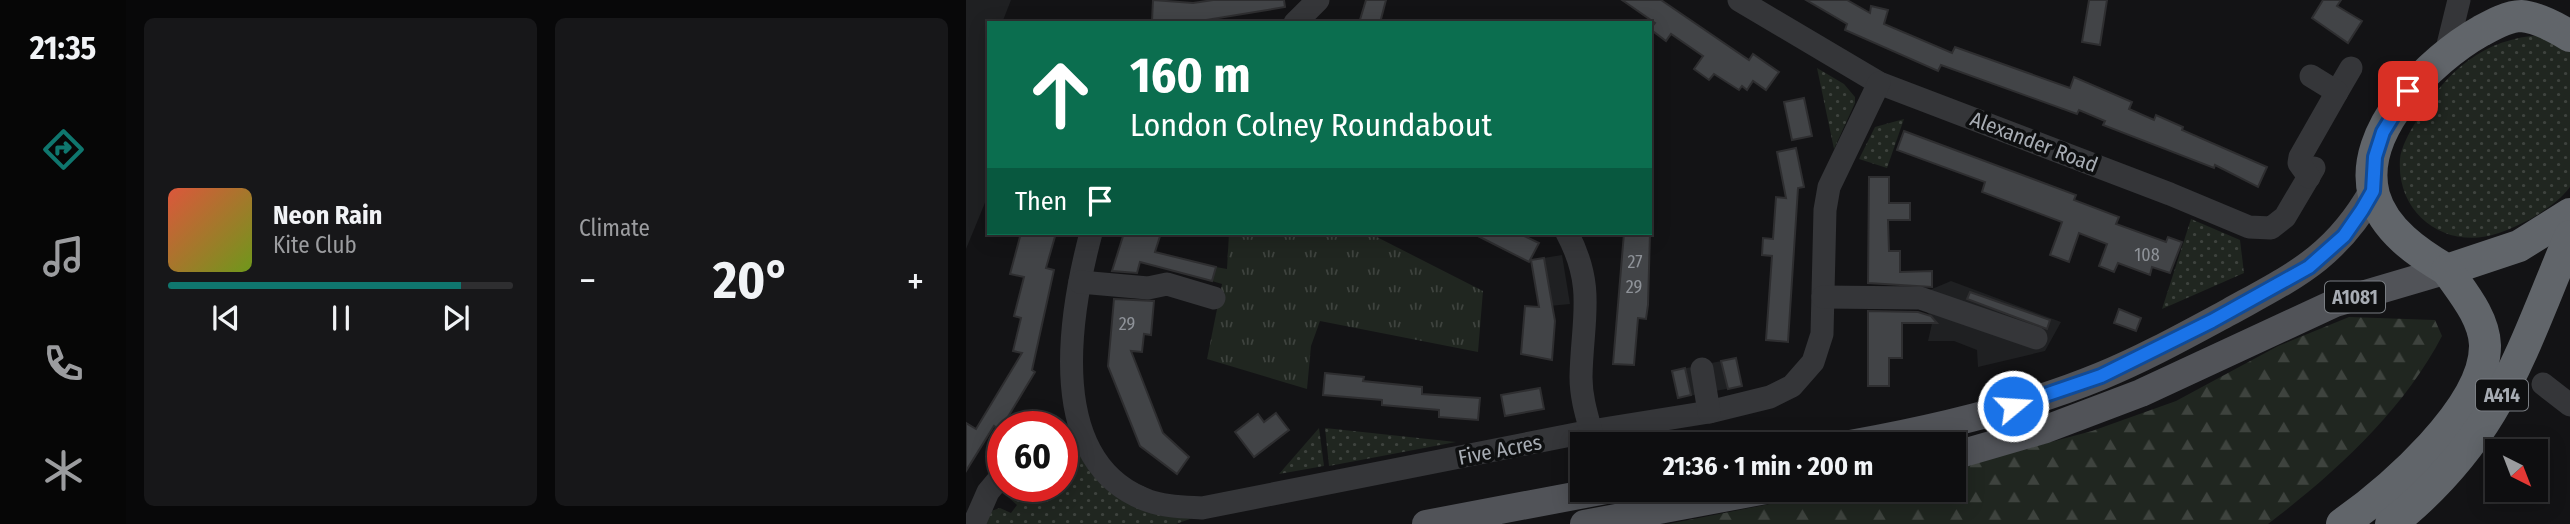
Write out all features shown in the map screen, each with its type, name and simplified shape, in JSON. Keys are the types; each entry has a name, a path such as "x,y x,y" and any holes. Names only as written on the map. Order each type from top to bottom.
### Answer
{"highway":[{"path":"2549,0 2511,8 2488,27 2446,53 2408,91 2383,132 2375,157 2373,191 2384,216 2405,241 2447,270 2519,246 2570,214"},
{"path":"2511,8 2570,36"},
{"name":"A414","path":"2391,524 2445,477 2491,415 2515,369 2570,236"},
{"name":"A414","path":"2342,524 2395,483 2437,438 2476,383 2484,361 2482,328 2447,270"}],"main road":[{"name":"A1081","path":"1905,432 1991,413 2101,376 2212,321 2309,267 2344,236 2373,191"},
{"name":"A1081","path":"1966,452 2046,429 2129,398 2335,303 2447,270"},
{"path":"1426,524 1570,497"},
{"path":"1584,524 1702,502"}],"street":[{"path":"1297,21 1318,0"},
{"name":"Alexander Road","path":"1739,0 1878,83 2170,194 2249,227 2263,229 2278,223 2291,210 2312,173 2299,163 2300,157 2337,92"},
{"path":"2446,53 2459,0"},
{"path":"2311,76 2337,92 2351,68"},
{"name":"Five Acres","path":"1078,444 1118,483 1136,495 1172,506 1202,508 1591,431 1709,412 1770,397 1792,386 1813,362 1822,334 1825,210 1829,187 1878,83"},
{"name":"Five Acres","path":"1074,411 1072,376 1080,282 1091,235"},
{"path":"1568,235 1583,267 1587,295 1581,379 1583,402 1591,431"},
{"path":"1080,282 1148,288 1167,284 1214,298"},
{"path":"1823,297 1920,298 2036,338"},
{"path":"1702,369 1709,412"},
{"path":"974,524 987,494"}],"shaded area":[{"path":"966,0 1011,0 1003,21 987,21 987,198 966,249"},
{"path":"1562,255 1570,304 1539,307 1531,260"},
{"path":"1951,281 2061,322 2045,351 1978,367 1977,350 1954,341 1928,341 1933,319 1919,303 1920,294"},
{"path":"1736,358 1742,386 1678,398 1672,371"}],"green space":[{"path":"2543,35 2570,47 2570,187 2556,202 2538,214 2499,233 2461,237 2444,233 2416,212 2407,197 2401,179 2400,159 2406,139 2441,86 2469,60 2502,43"},
{"path":"1817,68 1844,84 1855,97 1855,103 1834,149"},
{"path":"1904,119 1887,168 1859,159 1875,127"},
{"path":"2191,219 2240,240 2244,273 2162,309"},
{"path":"1229,235 1373,235 1483,291 1478,352 1320,321 1311,346 1307,389 1207,359 1222,284 1212,281 1216,267 1227,269"},
{"path":"2349,317 2435,320 2442,336 2408,390 2366,439 2318,484 2268,524 1668,524 1780,502 1966,502 1966,465 2092,431 2176,401 2278,346"},
{"path":"1319,428 1324,466 1279,474"},
{"path":"1325,428 1456,442 1329,466"},
{"path":"1078,454 1201,515 1176,524 980,524 985,513 1000,508 1011,513 1017,505 1014,502 1078,502"}],"building":[{"path":"1153,0 1193,3 1213,0 1284,0 1285,7 1200,21 1152,21"},
{"path":"1366,0 1386,0 1381,21 1360,21"},
{"path":"1622,0 1661,0 1749,60 1753,54 1779,72 1766,90 1753,81 1747,90 1742,86 1739,90 1714,74 1709,80 1694,69 1703,56 1671,34 1666,41 1652,30 1655,23"},
{"path":"1806,0 1847,0 1870,13 1871,6 1888,10 1884,24 1952,53 1955,47 2070,88 2074,77 2132,102 2129,109 2154,120 2156,115 2183,127 2182,130 2267,167 2258,187 2215,165 2214,168 2103,125 2105,121 2079,110 2077,114 1941,65 1938,71 1845,30 1847,24"},
{"path":"2089,0 2107,0 2100,45 2082,42"},
{"path":"2323,0 2341,0 2337,6 2362,21 2348,43 2312,18"},
{"path":"1804,98 1812,136 1792,140 1784,102"},
{"path":"1904,131 2076,195 2074,200 2119,217 2116,224 2166,242 2168,237 2182,242 2170,273 2152,267 2150,275 2118,263 2114,272 2099,266 2107,244 2079,233 2069,262 2050,255 2062,222 1982,192 1985,182 1897,150"},
{"path":"1796,148 1804,187 1798,188 1788,342 1766,340 1772,256 1762,255 1763,238 1773,239 1776,197 1786,198 1777,152"},
{"path":"1869,177 1889,177 1889,203 1910,203 1910,220 1888,220 1889,251 1900,251 1900,272 1932,271 1932,287 1868,283"},
{"path":"1020,235 1055,235 1046,268 1054,270 1032,370 1035,372 1011,411 987,411 987,437 966,471 966,423 976,429 1022,353 1013,351 1021,318 1014,316 1024,277 1010,274"},
{"path":"1123,235 1160,235 1155,252 1216,267 1212,281 1140,262 1137,273 1112,271"},
{"path":"1476,235 1522,235 1539,243 1529,262"},
{"path":"1624,235 1650,235 1648,305 1646,319 1638,318 1634,365 1613,364"},
{"path":"1544,258 1555,321 1552,360 1521,354 1525,306 1539,307 1531,260"},
{"path":"1970,292 2050,320 2047,329 1967,299"},
{"path":"1114,299 1154,301 1151,335 1144,334 1142,352 1131,351 1163,433 1189,457 1177,474 1140,446 1108,366"},
{"path":"2119,309 2141,318 2136,331 2114,323"},
{"path":"1868,311 1918,312 1931,316 1937,323 1902,323 1902,358 1889,358 1889,386 1868,386"},
{"path":"1736,358 1742,386 1728,389 1721,361"},
{"path":"1685,368 1691,395 1678,398 1672,371"},
{"path":"1325,373 1364,377 1363,381 1422,387 1422,394 1480,398 1478,420 1439,417 1439,410 1382,405 1382,400 1323,395"},
{"path":"1540,388 1544,409 1505,416 1501,395"},
{"path":"1276,413 1289,430 1254,457 1235,432 1258,414 1264,422"}],"route":[{"path":"2013,406 2101,376 2212,321 2309,267 2344,236 2373,191 2375,157 2383,132 2408,91"}]}
